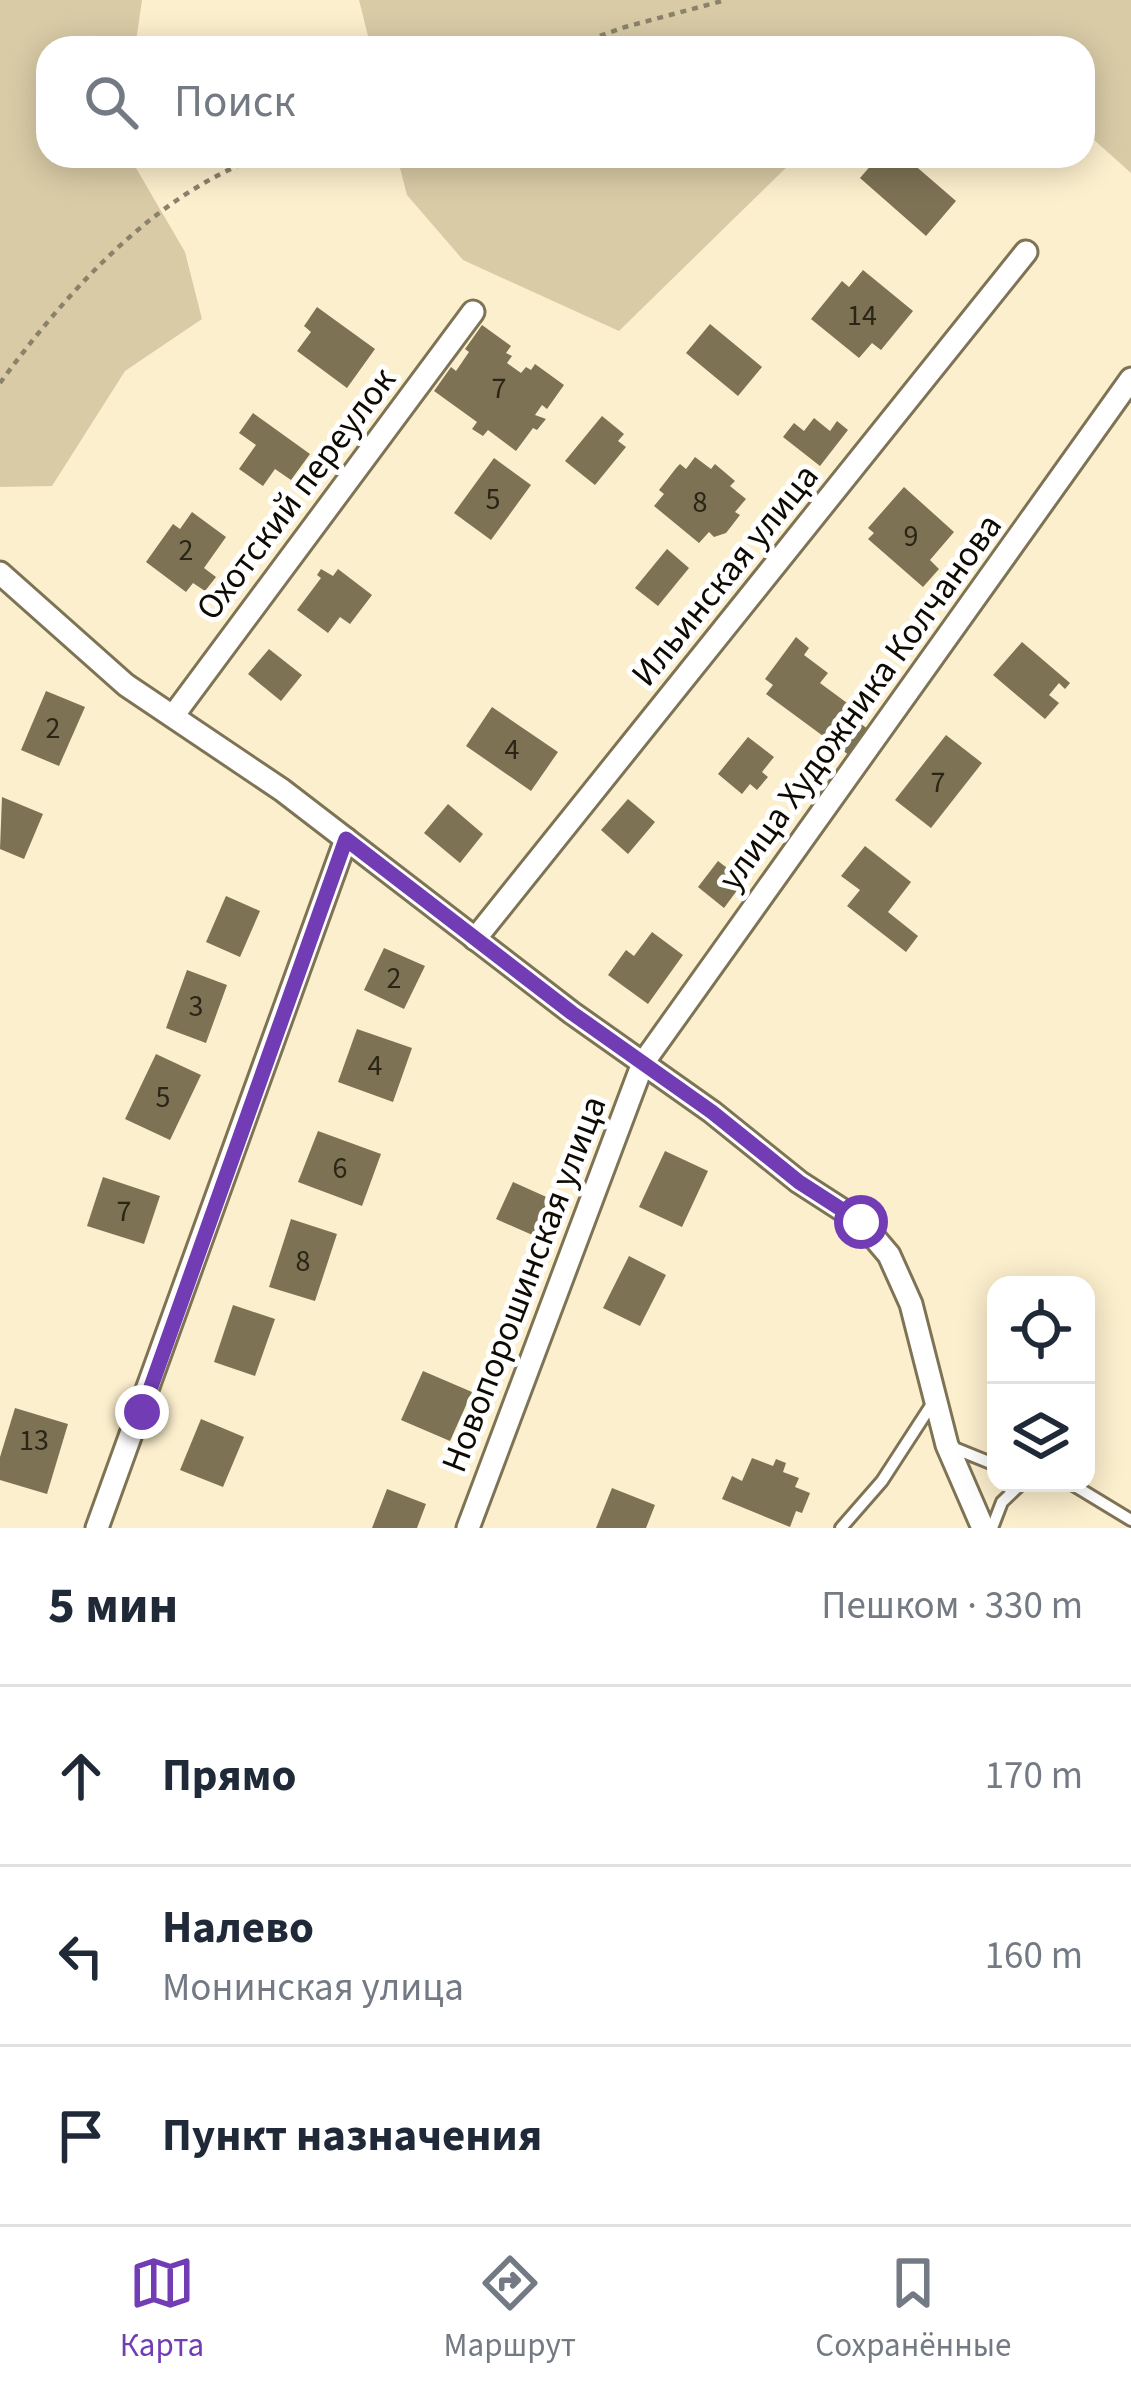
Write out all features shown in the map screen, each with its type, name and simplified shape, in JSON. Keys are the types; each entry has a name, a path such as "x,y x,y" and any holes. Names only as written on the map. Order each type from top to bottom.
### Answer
{"street":[{"name":"Ильинская улица","path":"476,939 1026,252"},
{"name":"Охотский переулок","path":"173,716 472,312"},
{"name":"улица Художника Колчанова","path":"643,1063 1131,379"},
{"path":"1,576 126,685 282,790 799,1182 861,1222 889,1255 911,1304 947,1445 982,1528"},
{"path":"97,1528 346,839"},
{"name":"Новопорошинская улица","path":"468,1528 643,1063"}],"lane":[{"path":"841,1528 882,1481 934,1401"},
{"path":"947,1445 987,1461"},
{"path":"992,1528 1002,1502 1013,1492"},
{"path":"1085,1492 1131,1520"}],"path":[{"path":"600,36 726,0"},
{"path":"0,383 102,263 155,217 229,168"}],"shaded area":[{"path":"0,0 142,0 137,36 36,36 36,168 136,168 185,252 202,319 125,371 52,486 0,487"},
{"path":"359,0 1131,0 1131,173 1095,141 1095,36 368,36"},
{"path":"400,168 786,168 619,331 463,260 407,195"}],"building":[{"path":"869,168 918,168 956,201 926,236 860,178"},
{"path":"863,270 913,311 881,350 872,343 859,358 811,319 842,281 849,287"},
{"path":"317,307 375,349 347,388 297,351 311,332 304,326"},
{"path":"710,324 762,367 738,396 686,353"},
{"path":"482,325 511,346 507,363 521,373 535,364 564,385 547,409 542,405 535,415 546,419 516,451 488,430 483,436 472,429 477,422 434,391 451,367 456,371"},
{"path":"253,413 310,454 291,480 275,469 263,486 239,469 256,445 239,433"},
{"path":"602,416 624,434 618,441 626,447 595,485 565,461"},
{"path":"814,418 830,431 837,421 848,430 820,466 783,437 794,423 804,431"},
{"path":"695,457 711,469 715,464 735,481 730,486 746,499 726,533 714,537 709,532 699,543 654,506 664,494 659,490 677,467 686,469"},
{"path":"494,458 531,485 491,540 454,513"},
{"path":"904,487 954,532 930,560 939,569 923,587 868,539 874,533 868,528"},
{"path":"192,512 226,537 204,568 216,577 205,591 193,583 186,592 146,562 173,524 180,529"},
{"path":"667,549 689,568 658,606 635,588"},
{"path":"321,569 333,576 338,569 372,595 350,624 340,617 328,633 297,610 321,578 317,575"},
{"path":"796,637 809,648 804,655 828,673 820,683 866,717 861,724 876,735 857,761 766,694 773,685 765,679"},
{"path":"1022,642 1070,683 1065,689 1059,683 1049,695 1059,703 1045,719 993,675"},
{"path":"269,649 302,675 281,701 248,674"},
{"path":"46,691 85,707 59,766 21,750"},
{"path":"492,707 558,752 531,791 466,746"},
{"path":"946,735 982,763 931,828 895,800"},
{"path":"748,737 774,757 762,772 768,777 757,790 750,784 742,794 718,774"},
{"path":"2,797 43,814 24,859 0,849"},
{"path":"628,799 655,822 628,854 601,830"},
{"path":"448,804 483,834 460,863 424,833"},
{"path":"865,846 911,882 888,912 918,936 906,952 847,906 860,890 841,876"},
{"path":"718,861 744,881 724,908 698,887"},
{"path":"226,896 260,911 240,957 206,942"},
{"path":"652,932 683,955 648,1004 608,975 626,950 634,956"},
{"path":"384,948 425,966 404,1009 364,990"},
{"path":"187,970 227,985 206,1043 166,1028"},
{"path":"357,1029 412,1048 393,1102 338,1082"},
{"path":"156,1054 201,1075 170,1140 125,1119"},
{"path":"318,1131 381,1154 362,1206 298,1182"},
{"path":"665,1151 708,1171 682,1227 639,1207"},
{"path":"103,1177 160,1196 144,1244 87,1226"},
{"path":"513,1182 562,1204 546,1241 496,1219"},
{"path":"291,1219 337,1234 315,1301 269,1287"},
{"path":"629,1256 666,1275 640,1326 603,1308"},
{"path":"233,1305 275,1319 255,1376 214,1362"},
{"path":"423,1371 472,1392 450,1441 401,1420"},
{"path":"15,1408 68,1424 47,1494 0,1480 0,1457"},
{"path":"201,1419 244,1437 223,1487 180,1470"},
{"path":"752,1458 773,1466 776,1459 786,1463 783,1472 799,1478 795,1487 810,1493 790,1527 722,1499 732,1476 742,1481"},
{"path":"612,1488 655,1505 646,1528 596,1528"},
{"path":"387,1489 426,1504 417,1528 372,1528"}],"route":[{"path":"142,1412 346,839 799,1182 861,1222"}]}
